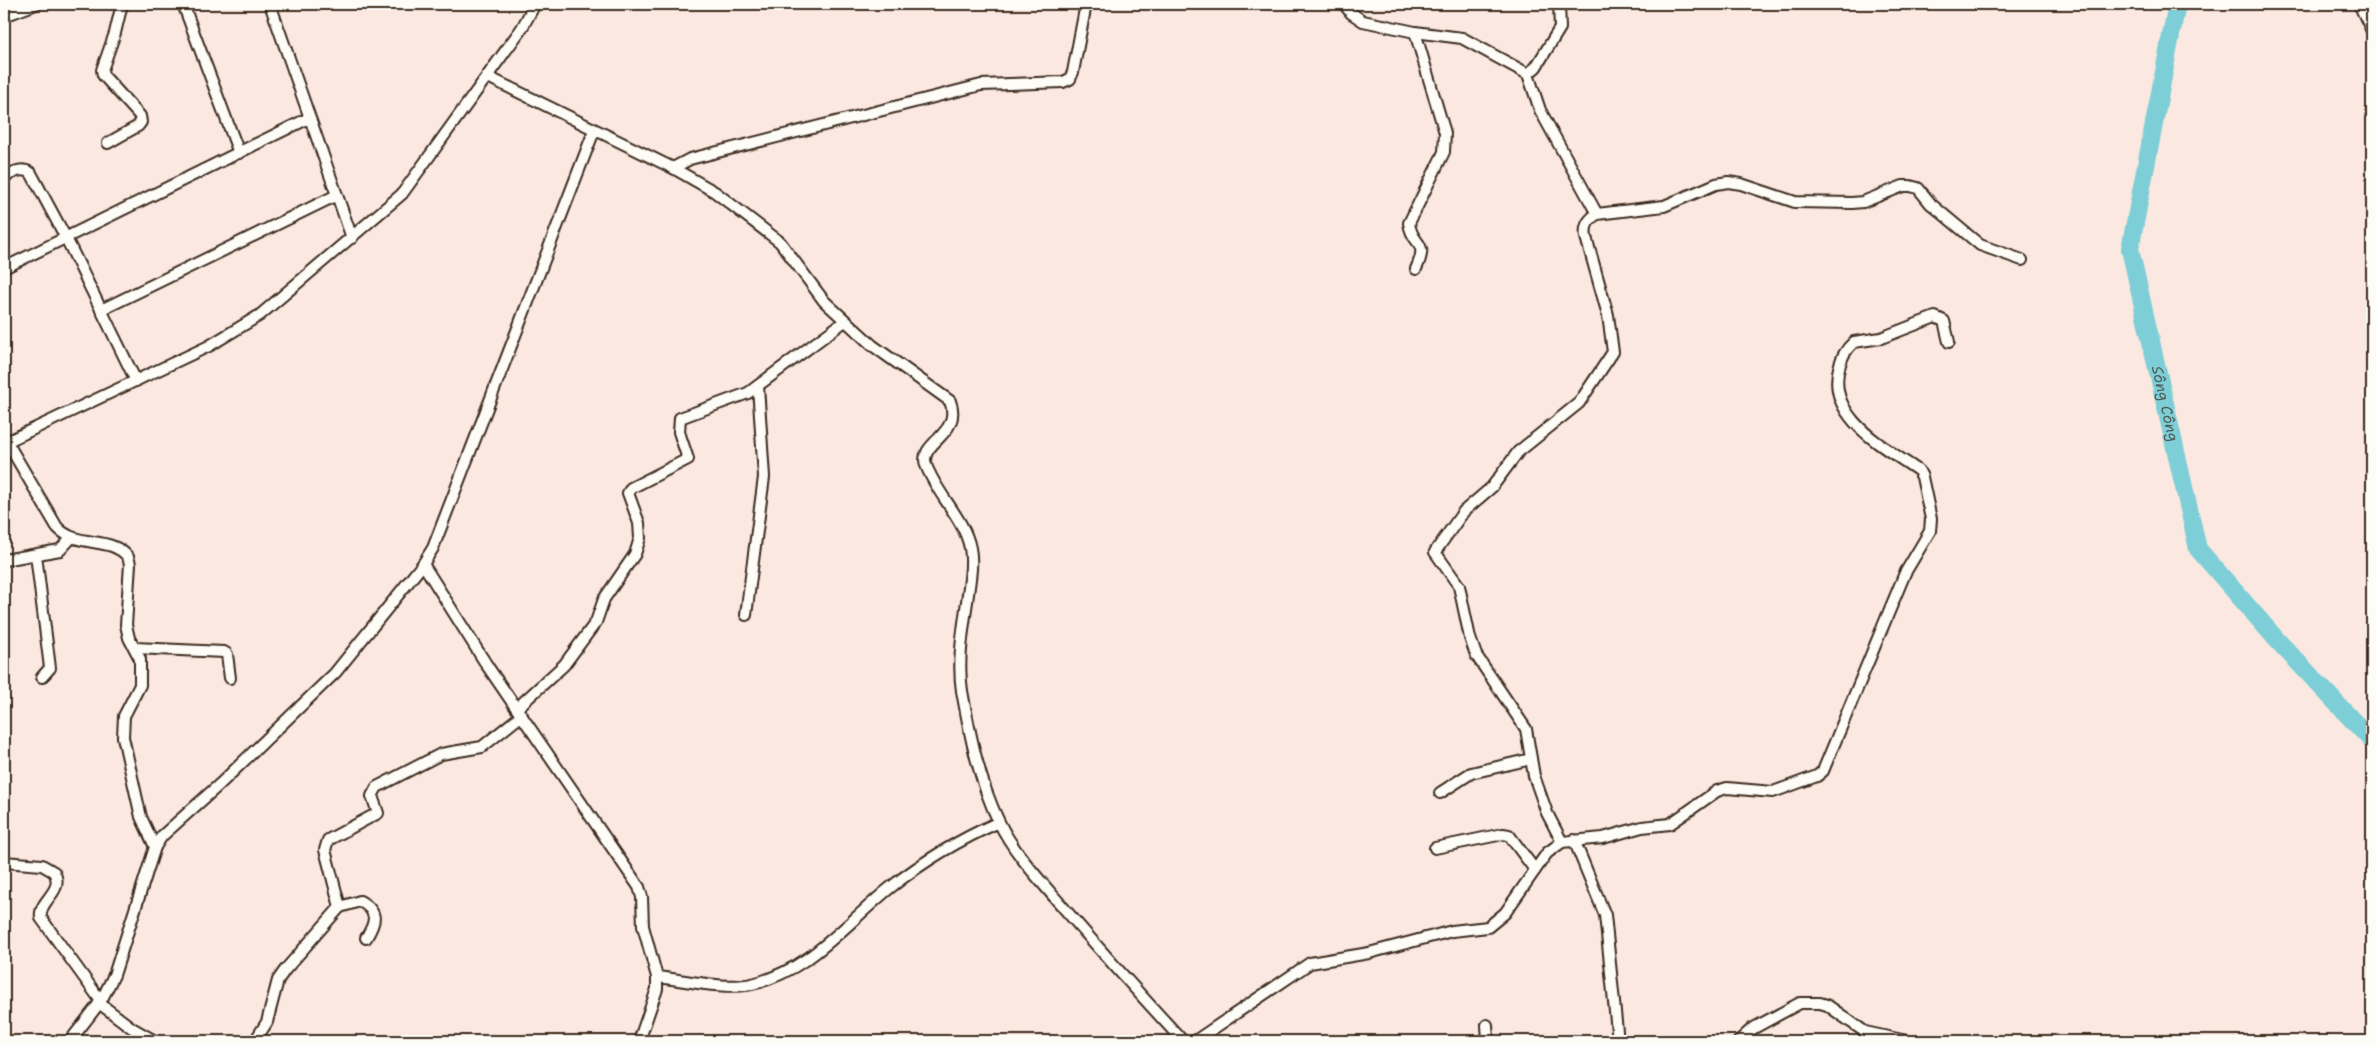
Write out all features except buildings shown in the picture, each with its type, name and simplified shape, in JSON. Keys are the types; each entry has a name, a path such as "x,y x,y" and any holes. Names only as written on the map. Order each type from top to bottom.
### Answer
{"street":[{"path":"4,16 36,4"},
{"path":"108,143 138,126 141,122 140,116 103,75 102,70 115,33 122,4"},
{"path":"183,4 239,153"},
{"path":"270,4 352,238"},
{"path":"155,847 141,818 123,737 124,716 140,685 140,659 129,638 126,625 130,564 128,557 116,547 71,538 57,527 8,446 238,330 260,315 352,238 402,194 488,77 522,28 535,4"},
{"path":"673,168 690,159 981,85 1063,82 1070,79 1074,72 1086,4"},
{"path":"1344,4 1356,18 1415,32 1462,38 1528,74 1540,110 1597,214"},
{"path":"1528,74 1536,67 1560,28 1559,4"},
{"path":"2359,4 2372,31"},
{"path":"1415,32 1445,132 1446,142 1444,152 1409,223 1410,229 1423,249 1416,270"},
{"path":"488,77 673,168 715,192 780,242 824,301 885,356 950,401 954,410 950,428 928,450 926,465 968,537 971,551 972,568 960,670 978,766 999,822 1027,865 1107,958 1183,1041"},
{"path":"4,268 309,118"},
{"path":"70,1041 100,1002 121,959 155,847 169,829 209,794 334,673 423,564 441,532 594,130"},
{"path":"4,177 18,170 26,170 31,173 66,238 136,381"},
{"path":"1562,842 1547,813 1534,776 1526,728 1476,655 1470,638 1459,586 1435,552 1464,511 1492,487 1518,452 1579,403 1613,352 1608,315 1585,231 1589,219 1597,214 1664,206 1716,184 1728,182 1741,184 1795,202 1863,202 1903,186 1910,186 1918,188 1931,204 1980,245 2022,260"},
{"path":"101,310 337,195"},
{"path":"1195,1041 1310,963 1369,953 1452,931 1488,927 1505,914 1547,853 1562,842 1603,838 1642,827 1670,824 1717,791 1727,788 1774,792 1817,776 1824,771 1905,573 1930,531 1932,520 1922,478 1918,471 1867,434 1848,414 1837,394 1835,382 1842,356 1854,342 1881,338 1935,317 1944,321 1949,342"},
{"path":"340,907 325,850 326,844 333,836 378,813 372,796 377,787 441,754 482,747 520,712 564,665 596,622 604,599 635,554 640,538 639,523 628,493 631,488 688,459 679,432 680,418 737,397 758,386 846,321"},
{"path":"746,615 764,477 758,386"},
{"path":"4,560 60,550 71,538"},
{"path":"36,555 50,668 42,677"},
{"path":"423,564 488,667 638,887 642,897 643,926 657,978 655,999 639,1041"},
{"path":"135,648 224,652 227,657 230,678"},
{"path":"1440,793 1471,773 1530,759"},
{"path":"657,978 732,985 750,984 768,978 820,951 903,879 958,842 999,822"},
{"path":"1435,848 1503,834 1510,835 1535,870"},
{"path":"1574,840 1605,915 1618,1041"},
{"path":"4,862 42,865 54,872 57,885 53,894 42,906 41,918 100,1002 132,1028 155,1041"},
{"path":"255,1041 267,1022 278,980 284,970 340,907 360,901 375,916 376,921 366,938"},
{"path":"1739,1041 1752,1029 1800,1003 1827,1005 1865,1032 1907,1041"},
{"path":"1487,1025 1488,1041"}],"waterway":[{"name":"Sông Công","path":"2177,4 2130,249 2198,549 2277,640 2372,741"}]}
